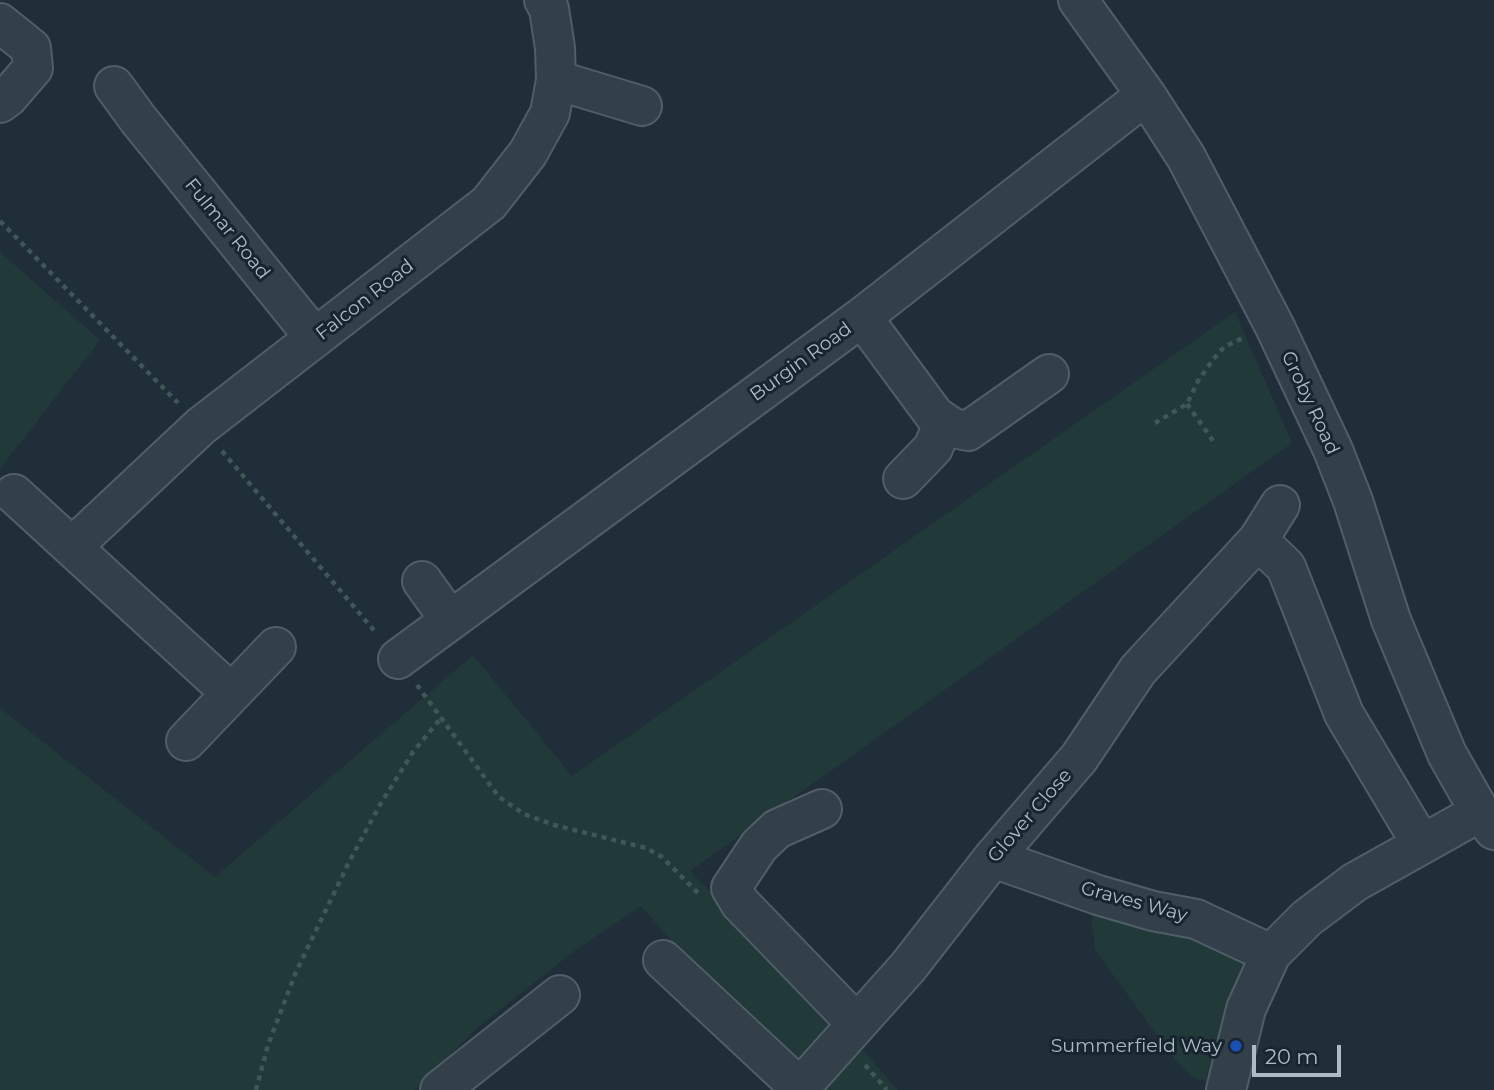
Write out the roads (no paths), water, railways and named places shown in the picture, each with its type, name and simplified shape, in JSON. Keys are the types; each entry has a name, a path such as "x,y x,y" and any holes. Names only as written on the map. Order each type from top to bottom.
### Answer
{"street":[{"name":"Falcon Road","path":"73,546 201,426 489,203 528,153 550,113 556,80 555,48 549,9 544,0"},
{"name":"Groby Road","path":"1078,0 1186,156 1275,327 1333,450 1353,501 1391,620 1447,754 1487,821"},
{"path":"0,23 31,48 33,68 0,103"},
{"path":"556,80 642,106"},
{"name":"Fulmar Road","path":"114,86 124,129 316,338"},
{"name":"Burgin Road","path":"398,659 862,317 1146,95"},
{"path":"862,317 935,416 953,428 968,432 1049,374"},
{"path":"903,479 933,448 944,422"},
{"path":"14,494 231,693"},
{"name":"Glover Close","path":"799,1089 908,967 993,858 1079,758 1138,670 1258,540 1280,505"},
{"path":"1258,540 1286,567 1344,714 1421,843"},
{"path":"422,581 450,620"},
{"path":"186,741 276,647"},
{"path":"822,808 777,829 759,846 731,888 740,903 850,1031"},
{"path":"1226,1090 1246,1009 1271,954 1307,918 1355,882 1421,843 1487,821"},
{"name":"Graves Way","path":"993,858 1098,895 1153,911 1196,919 1271,954"},
{"path":"663,960 799,1089"},
{"path":"440,1090 561,995"}],"place":[{"name":"Summerfield Way","path":"1236,1046"}]}
